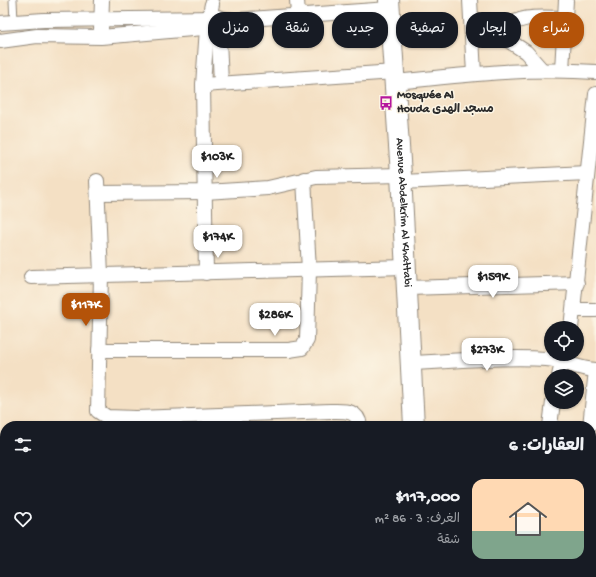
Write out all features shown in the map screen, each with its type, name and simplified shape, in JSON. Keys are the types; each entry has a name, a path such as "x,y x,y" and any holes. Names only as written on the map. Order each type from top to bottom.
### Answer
{"main road":[{"name":"Avenue Abdelkrim Al Khattabi","path":"389,5 408,288 414,421"}],"street":[{"path":"101,37 102,0"},
{"path":"297,0 298,12"},
{"path":"470,0 474,74"},
{"path":"565,12 566,0"},
{"path":"212,2 212,12"},
{"path":"318,12 389,5"},
{"path":"529,18 517,20 507,26 504,31 506,39 526,52 541,69"},
{"path":"0,23 101,20 208,23"},
{"path":"0,41 37,36 101,37 208,24"},
{"path":"206,273 203,85 209,48"},
{"path":"216,48 221,83"},
{"path":"562,70 563,48"},
{"path":"203,85 221,83 474,74 541,69 596,72"},
{"path":"572,321 587,173 592,157 596,95"},
{"path":"130,421 107,417 99,413 97,405 100,275 97,187 204,192 268,188 304,179 587,173"},
{"path":"99,350 289,350 302,348 307,340 309,270 304,179"},
{"path":"31,277 406,267"},
{"path":"408,288 577,283"},
{"path":"574,310 596,310"},
{"path":"412,363 544,357"},
{"path":"569,361 578,368 596,370 591,421"},
{"path":"551,421 552,409"},
{"path":"155,421 347,411 356,415 358,421"}],"lane":[{"path":"13,0 14,22"}],"place":[{"name":"Mosquée Al Houda مسجد الهدى","path":"386,103"}]}
